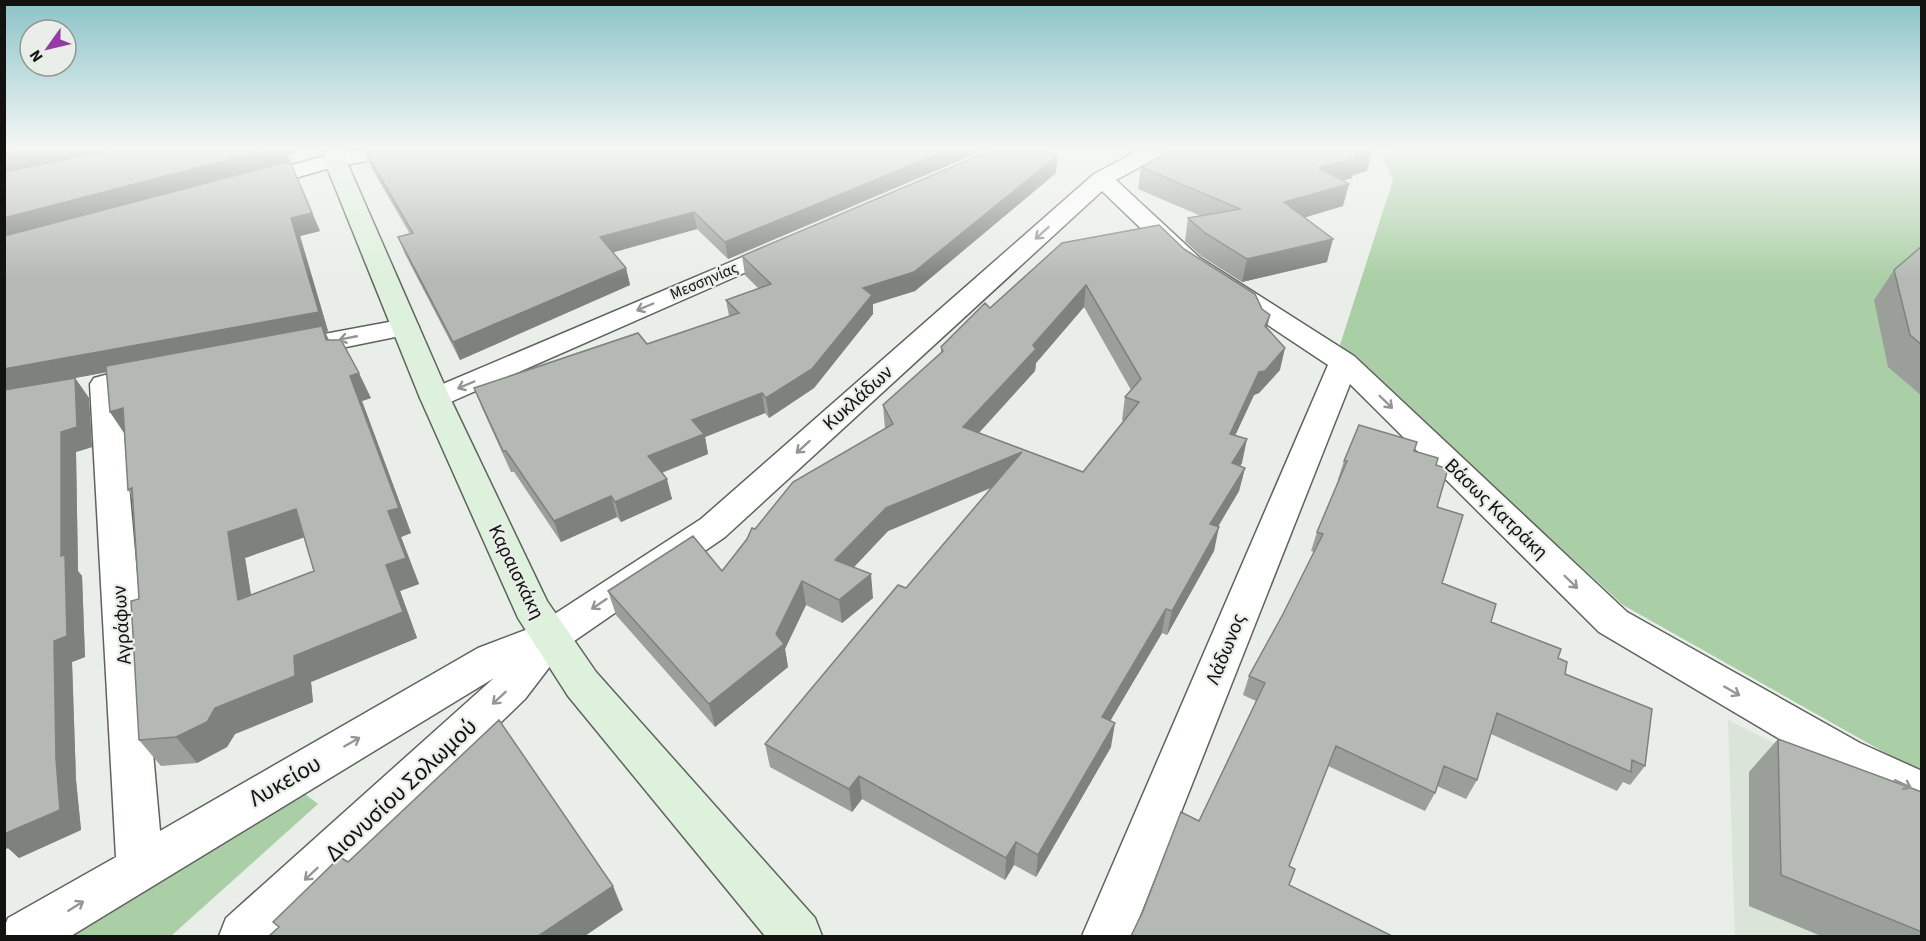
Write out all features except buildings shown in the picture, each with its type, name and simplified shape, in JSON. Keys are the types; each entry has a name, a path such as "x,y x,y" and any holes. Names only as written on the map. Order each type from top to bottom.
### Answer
{"street":[{"name":"Καραισκάκη","path":"351,193 435,398 531,608 582,684 797,936"},
{"name":"Κυκλάδων","path":"550,637 714,528 1087,193"},
{"name":"Βάσως Κατράκη","path":"1117,193 1191,263 1344,362 1613,622 1845,756 1922,792"},
{"name":"Μεσσηνίας","path":"435,398 805,237"},
{"path":"267,354 405,327"},
{"name":"Λάδωνος","path":"1107,936 1344,362"},
{"name":"Αγράφων","path":"105,384 140,867"},
{"name":"Λυκείου","path":"26,936 492,659 550,637"},
{"name":"Διονυσίου Σολωμού","path":"243,936 511,687 550,637"}],"shaded area":[{"path":"1728,720 1896,804 1921,936 1735,936"}],"green space":[{"path":"1389,193 1921,193 1921,773 1623,605 1340,345"},
{"path":"301,791 318,804 171,936 73,936"}]}
